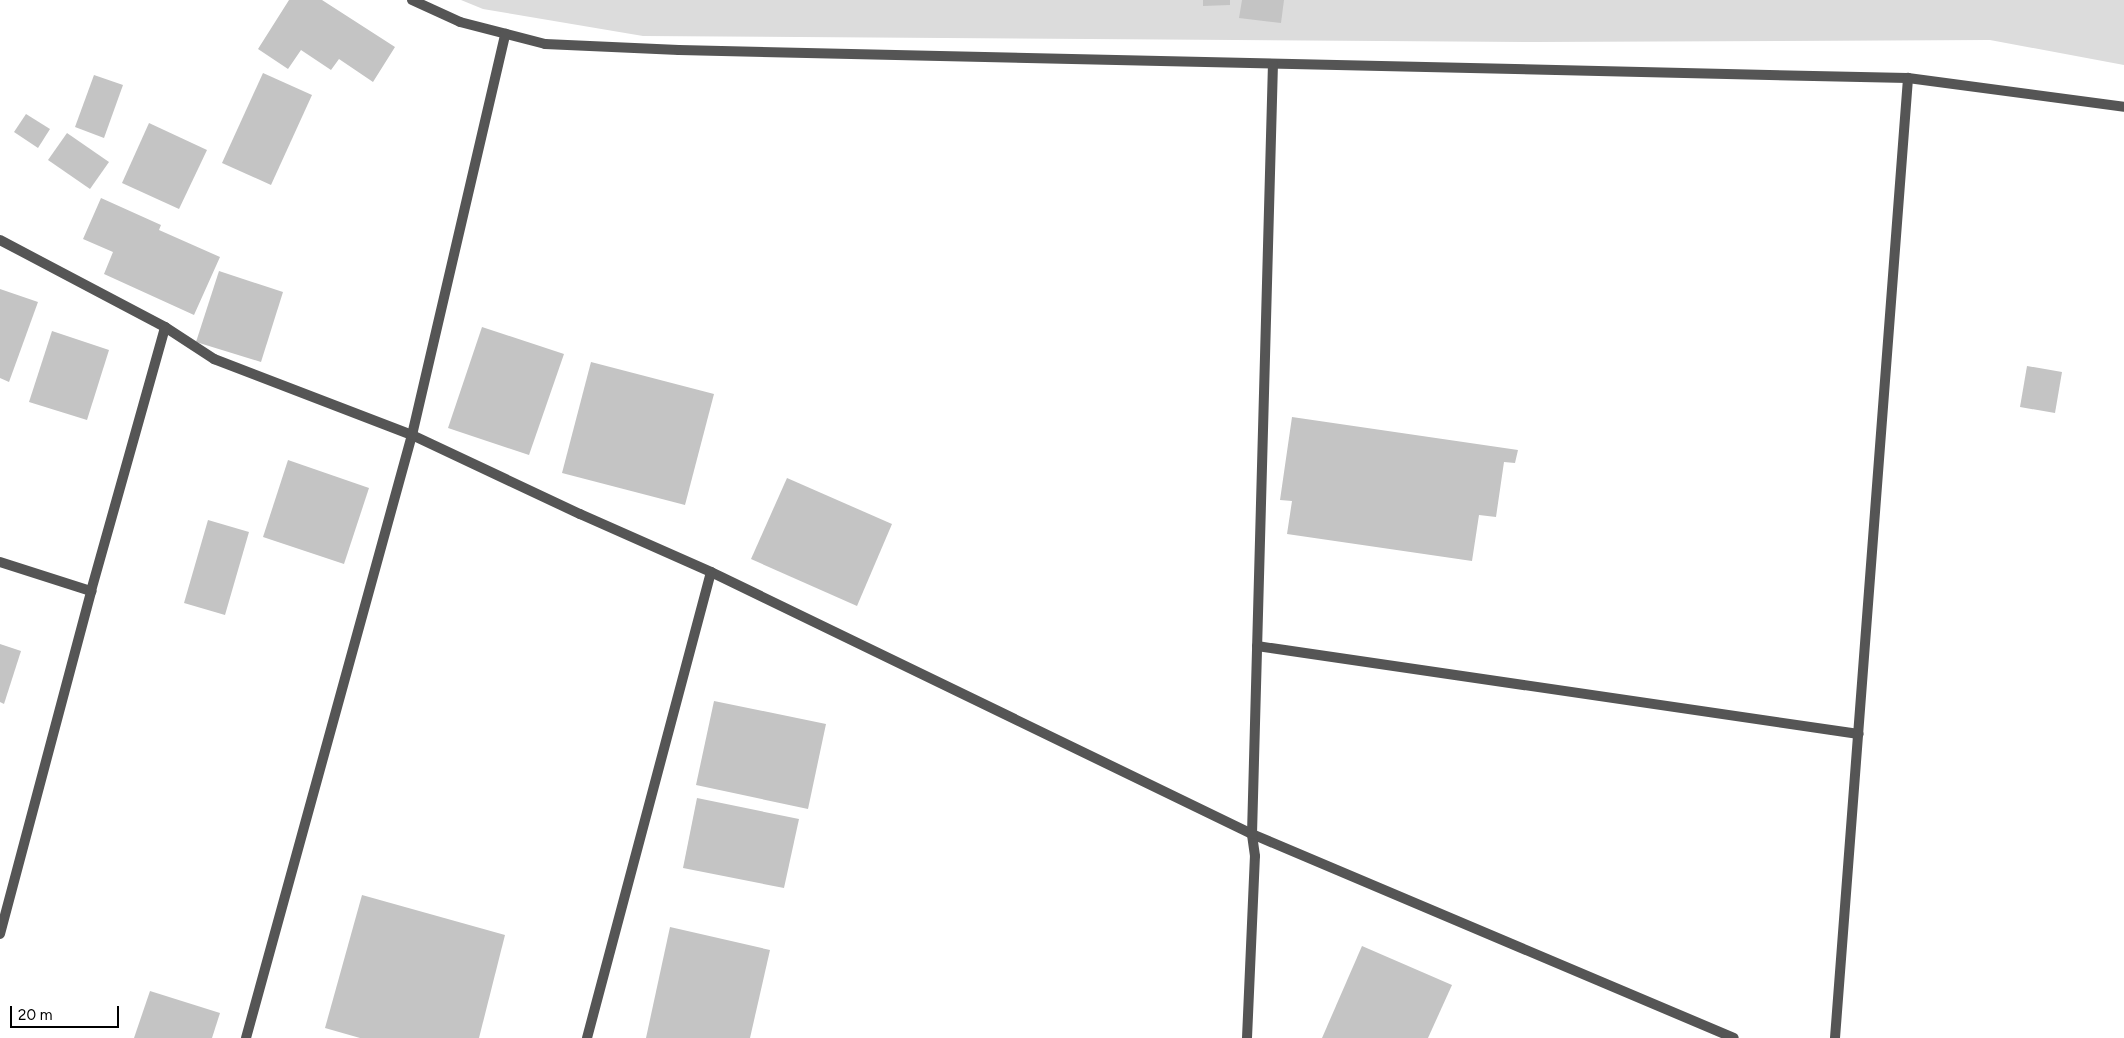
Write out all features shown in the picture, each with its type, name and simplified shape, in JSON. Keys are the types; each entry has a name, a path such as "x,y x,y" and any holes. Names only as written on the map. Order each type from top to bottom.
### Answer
{"street":[{"path":"412,0 460,22 545,44 679,50 1908,78 2124,107"},
{"path":"246,1038 412,435 505,34"},
{"path":"1247,1038 1255,856 1252,834 1273,64"},
{"path":"1836,1038 1908,78"},
{"path":"0,240 165,327 198,350 229,366 412,435 580,514 711,572 1252,834 1734,1038"},
{"path":"0,934 91,591 165,327"},
{"path":"0,562 91,591"},
{"path":"588,1038 711,572"},
{"path":"1257,646 1858,734"}],"shaded area":[{"path":"461,0 2124,0 2124,65 1990,40 1534,42 643,36 483,9"}],"building":[{"path":"289,0 322,0 395,47 373,82 339,59 331,70 301,50 288,69 258,49"},
{"path":"1203,0 1230,0 1230,5 1203,6"},
{"path":"1242,0 1284,0 1281,23 1239,18"},
{"path":"263,73 312,95 271,185 222,163"},
{"path":"94,75 123,85 104,138 75,127"},
{"path":"26,114 50,129 38,148 14,132"},
{"path":"149,123 207,150 179,209 122,183"},
{"path":"67,133 109,162 90,189 48,160"},
{"path":"101,198 161,225 159,230 220,257 194,315 104,274 113,252 83,239"},
{"path":"219,271 283,292 261,362 196,342"},
{"path":"0,289 38,302 9,382 0,378"},
{"path":"482,327 564,354 529,455 448,428"},
{"path":"52,331 109,350 87,420 29,402"},
{"path":"591,362 714,394 685,505 562,473"},
{"path":"2027,366 2062,372 2055,413 2020,407"},
{"path":"1292,417 1518,450 1515,463 1504,462 1496,517 1479,515 1472,561 1287,534 1292,501 1280,500"},
{"path":"288,460 369,488 344,564 263,537"},
{"path":"787,478 892,524 857,606 751,559"},
{"path":"208,520 249,532 225,615 184,603"},
{"path":"0,644 21,651 4,704 0,702"},
{"path":"714,701 826,724 808,809 696,785"},
{"path":"697,798 799,819 784,888 683,868"},
{"path":"362,895 505,935 479,1038 360,1038 325,1028"},
{"path":"670,927 770,950 750,1038 646,1038"},
{"path":"1362,946 1452,985 1428,1038 1322,1038"},
{"path":"150,991 220,1013 212,1038 134,1038"}]}
